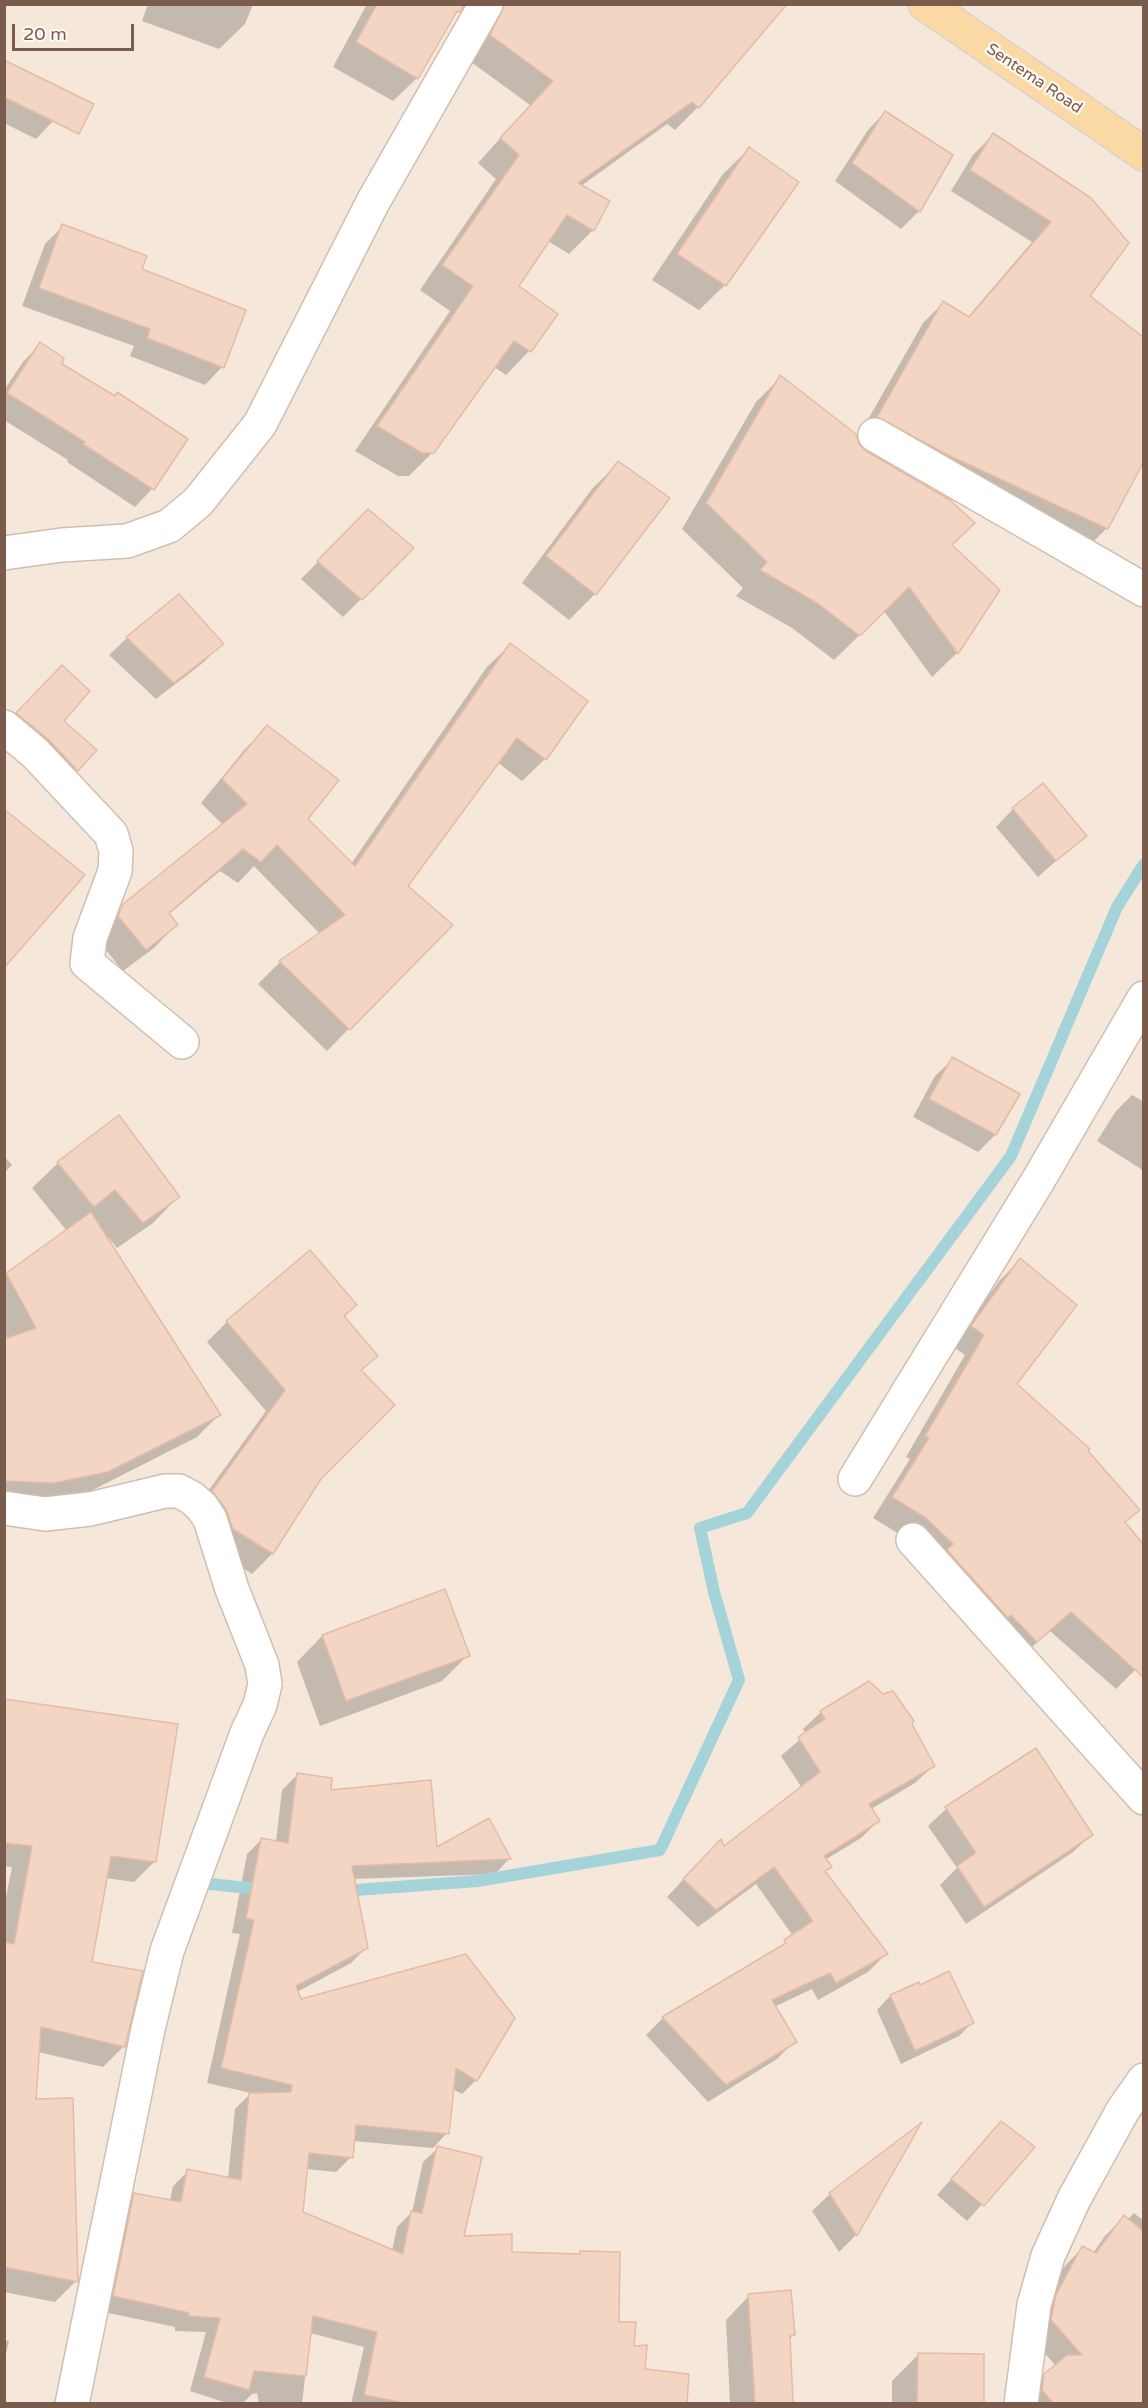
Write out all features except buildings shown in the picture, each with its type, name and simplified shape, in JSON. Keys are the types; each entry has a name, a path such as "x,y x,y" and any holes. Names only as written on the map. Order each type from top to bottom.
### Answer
{"main road":[{"name":"Sentema Road","path":"926,4 1143,154"}],"street":[{"path":"4,554 62,545 127,541 169,526 198,502 260,424 373,202 486,4"},
{"path":"875,435 1143,590"},
{"path":"4,727 35,753 111,834 116,851 115,871 90,938 87,963 182,1042"},
{"path":"855,1479 1039,1179 1143,998"},
{"path":"4,1508 45,1514 90,1509 165,1491 179,1491 192,1498 210,1519 232,1589 262,1665 265,1684 260,1706 247,1733 166,1951 72,2403"},
{"path":"913,1539 1143,1798"},
{"path":"1021,2403 1034,2305 1048,2256 1074,2199 1123,2110 1143,2080"}],"shaded area":[{"path":"5,5 1143,5 1143,2403 5,2403"}],"waterway":[{"path":"342,1891 478,1881 660,1850 739,1680 714,1592 700,1528 747,1513 1011,1156 1117,907 1144,864"},
{"path":"193,1882 265,1890"}]}
